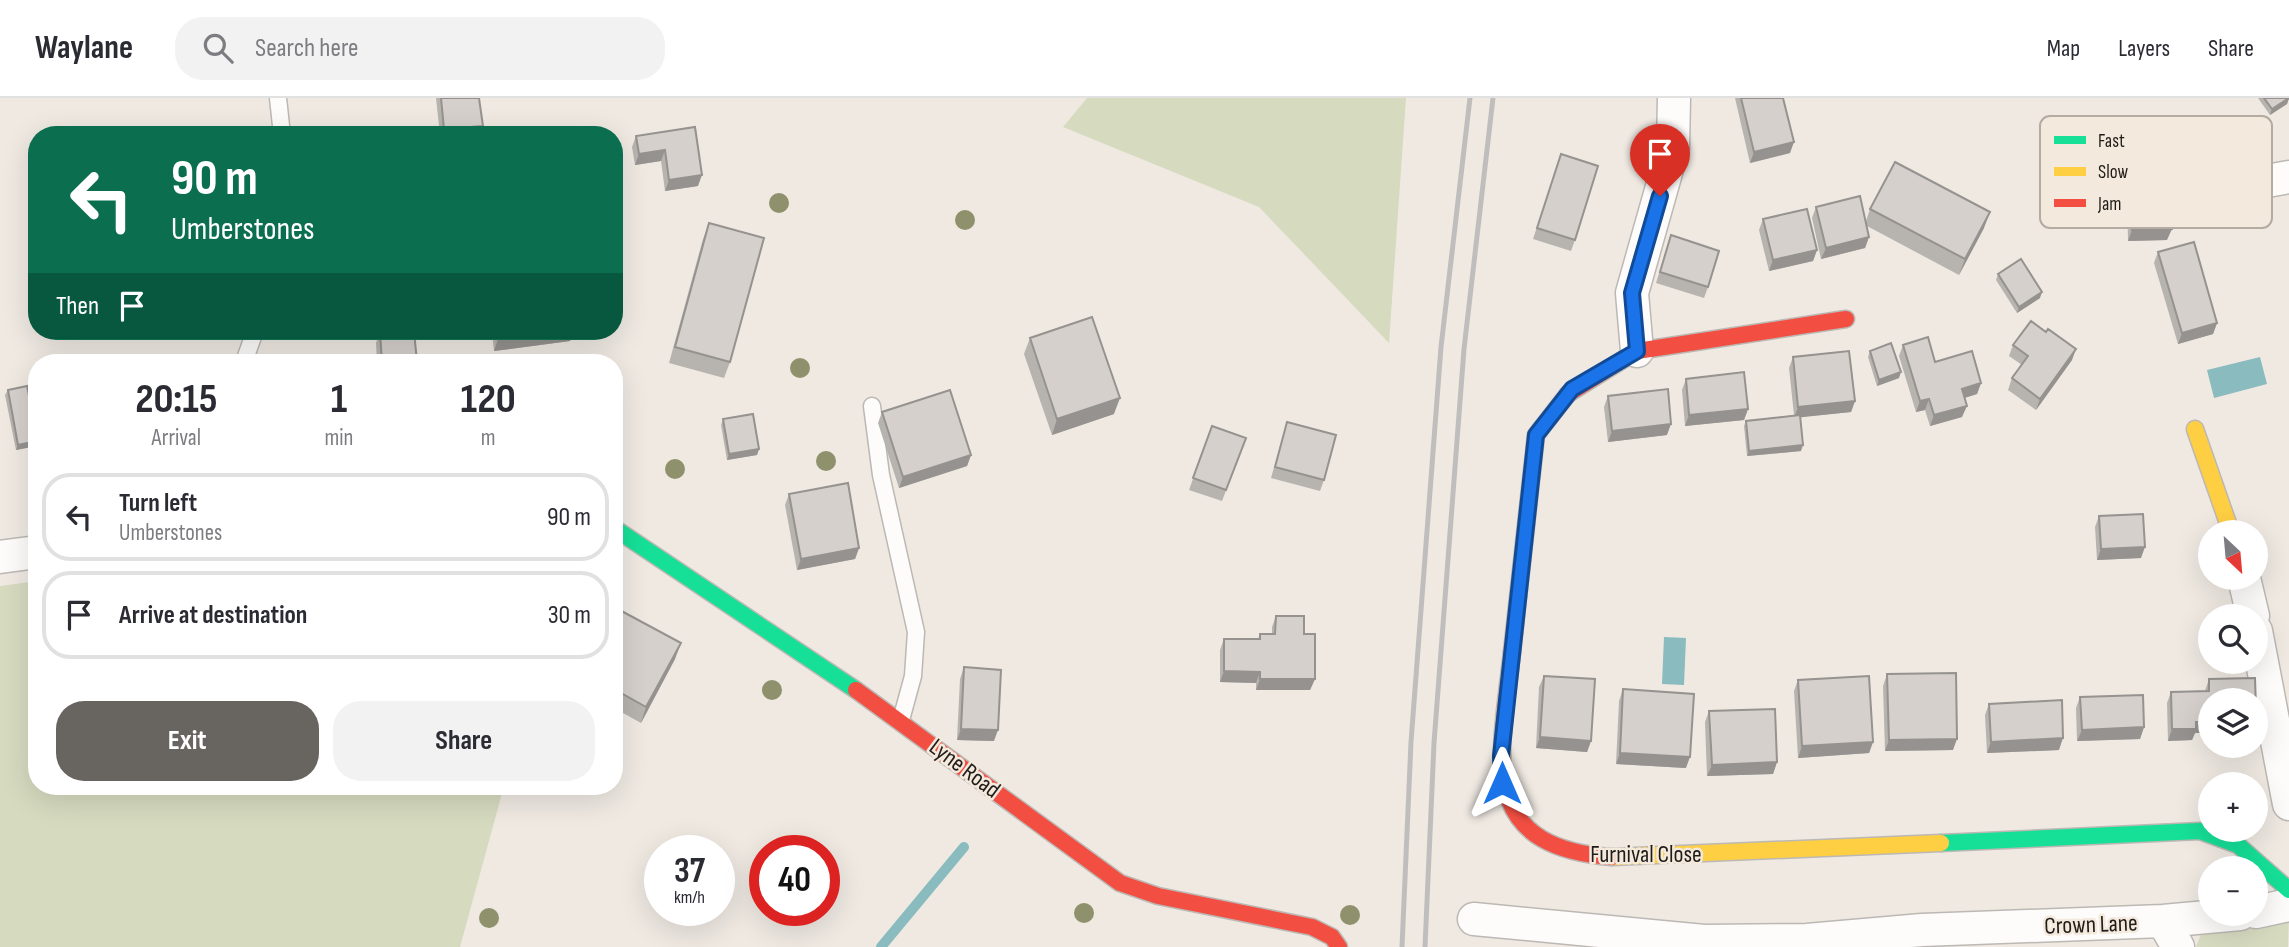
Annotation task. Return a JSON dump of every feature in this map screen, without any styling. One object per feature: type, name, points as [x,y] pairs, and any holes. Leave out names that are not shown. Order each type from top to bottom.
[{"type":"street","points":[[1637,351],[1632,293],[1673,148],[1674,98]]},
{"type":"street","name":"Furnival Close","points":[[1846,319],[1637,351],[1572,389],[1536,435],[1501,756],[1502,783],[1509,808],[1523,826],[1558,847],[1587,856],[1626,858],[2200,831],[2228,838],[2265,866],[2289,890]]},
{"type":"street","points":[[2195,429],[2227,520]]},
{"type":"street","name":"Lyne Road","points":[[623,534],[901,720],[1119,883],[1158,896],[1312,927],[1332,937],[1339,947]]},
{"type":"street","points":[[0,557],[28,553]]},
{"type":"street","points":[[2264,674],[2289,804]]},
{"type":"street","points":[[2268,909],[2289,905]]},
{"type":"street","name":"Crown Lane","points":[[1474,919],[1704,941],[1807,940],[1922,930],[2171,934],[2199,926]]},
{"type":"lane","points":[[278,98],[281,126]]},
{"type":"lane","points":[[872,406],[881,475],[916,632],[914,676],[901,720]]},
{"type":"green space","points":[[1087,98],[1406,98],[1389,343],[1259,207],[1063,127]]},
{"type":"green space","points":[[28,582],[28,795],[502,795],[460,947],[0,947],[0,586]]},
{"type":"green space","points":[[2289,914],[2288,947],[2196,947],[2202,931],[2228,926],[2268,926],[2268,918]]},
{"type":"water","points":[[2260,357],[2267,384],[2214,398],[2207,370]]},
{"type":"water","points":[[1664,637],[1686,638],[1684,685],[1662,684]]},
{"type":"building","points":[[441,98],[479,98],[483,126],[444,126]]},
{"type":"building","points":[[1741,98],[1783,98],[1794,142],[1754,152]]},
{"type":"building","points":[[2264,98],[2289,98],[2272,109]]},
{"type":"building","points":[[695,127],[702,175],[669,180],[665,150],[639,154],[636,136]]},
{"type":"building","points":[[1561,154],[1598,166],[1575,240],[1537,228]]},
{"type":"building","points":[[1895,162],[1990,212],[1965,259],[1870,209]]},
{"type":"building","points":[[1860,196],[1869,237],[1826,248],[1816,207]]},
{"type":"building","points":[[1807,209],[1817,250],[1773,260],[1763,219]]},
{"type":"building","points":[[709,223],[764,238],[730,362],[675,347]]},
{"type":"building","points":[[2132,228],[2172,228],[2172,229]]},
{"type":"building","points":[[1671,235],[1719,251],[1708,287],[1660,272]]},
{"type":"building","points":[[2194,242],[2217,323],[2182,333],[2158,252]]},
{"type":"building","points":[[2021,259],[2042,292],[2019,307],[1998,274]]},
{"type":"building","points":[[1092,317],[1120,398],[1057,419],[1030,338]]},
{"type":"building","points":[[2031,321],[2046,332],[2048,329],[2076,349],[2040,399],[2012,378],[2028,356],[2013,345]]},
{"type":"building","points":[[1928,337],[1935,362],[1972,351],[1981,383],[1962,389],[1967,406],[1934,415],[1929,399],[1920,401],[1903,345]]},
{"type":"building","points":[[381,340],[415,340],[416,354],[381,354]]},
{"type":"building","points":[[1891,343],[1901,372],[1879,380],[1870,351]]},
{"type":"building","points":[[1849,351],[1855,401],[1798,407],[1793,357]]},
{"type":"building","points":[[1744,372],[1748,409],[1689,415],[1686,379]]},
{"type":"building","points":[[27,386],[28,443],[18,445],[8,390]]},
{"type":"building","points":[[1668,389],[1671,424],[1612,431],[1608,396]]},
{"type":"building","points":[[950,390],[971,455],[903,477],[882,412]]},
{"type":"building","points":[[753,414],[759,449],[729,454],[723,419]]},
{"type":"building","points":[[1800,415],[1803,445],[1749,451],[1746,421]]},
{"type":"building","points":[[1287,422],[1336,435],[1324,480],[1275,467]]},
{"type":"building","points":[[1212,426],[1246,438],[1226,490],[1193,478]]},
{"type":"building","points":[[848,483],[859,548],[801,559],[789,494]]},
{"type":"building","points":[[2143,514],[2145,547],[2101,549],[2099,516]]},
{"type":"building","points":[[623,612],[681,643],[646,707],[623,694]]},
{"type":"building","points":[[1276,616],[1304,616],[1304,634],[1315,634],[1315,679],[1260,679],[1260,672],[1224,671],[1224,639],[1260,639],[1260,634],[1275,634]]},
{"type":"building","points":[[964,667],[1001,670],[998,730],[961,729]]},
{"type":"building","points":[[1956,673],[1957,739],[1889,740],[1887,674]]},
{"type":"building","points":[[1544,676],[1595,679],[1591,741],[1540,737]]},
{"type":"building","points":[[1869,676],[1873,742],[1802,746],[1798,680]]},
{"type":"building","points":[[2255,678],[2255,688],[2209,688],[2209,679]]},
{"type":"building","points":[[1623,689],[1694,694],[1690,757],[1620,753]]},
{"type":"building","points":[[2198,691],[2196,729],[2172,729],[2171,692]]},
{"type":"building","points":[[2143,695],[2144,727],[2082,730],[2080,697]]},
{"type":"building","points":[[2062,700],[2063,738],[1991,742],[1989,704]]},
{"type":"building","points":[[1775,709],[1777,762],[1712,765],[1709,711]]},
{"type":"waterway","points":[[881,947],[964,847]]},
{"type":"railway","points":[[1402,947],[1411,742],[1441,347],[1470,98]]},
{"type":"railway","points":[[1425,947],[1434,743],[1464,349],[1493,98]]},
{"type":"traffic: fast","points":[[623,534],[856,690]]},
{"type":"traffic: fast","points":[[1941,843],[2200,831],[2238,845],[2289,890]]},
{"type":"traffic: slow","points":[[1512,652],[1536,435],[1568,394]]},
{"type":"traffic: slow","points":[[2195,429],[2227,520]]},
{"type":"traffic: slow","points":[[1612,857],[1941,843]]},
{"type":"traffic: jam","points":[[1568,394],[1637,351],[1846,319]]},
{"type":"traffic: jam","points":[[1512,652],[1502,759],[1506,789],[1516,815],[1536,835],[1567,850],[1612,857]]},
{"type":"traffic: jam","points":[[856,690],[1120,883],[1158,896],[1312,927],[1332,937],[1339,947]]},
{"type":"route","points":[[1502,783],[1501,756],[1536,435],[1572,389],[1637,351],[1632,293],[1660,196]]}]
